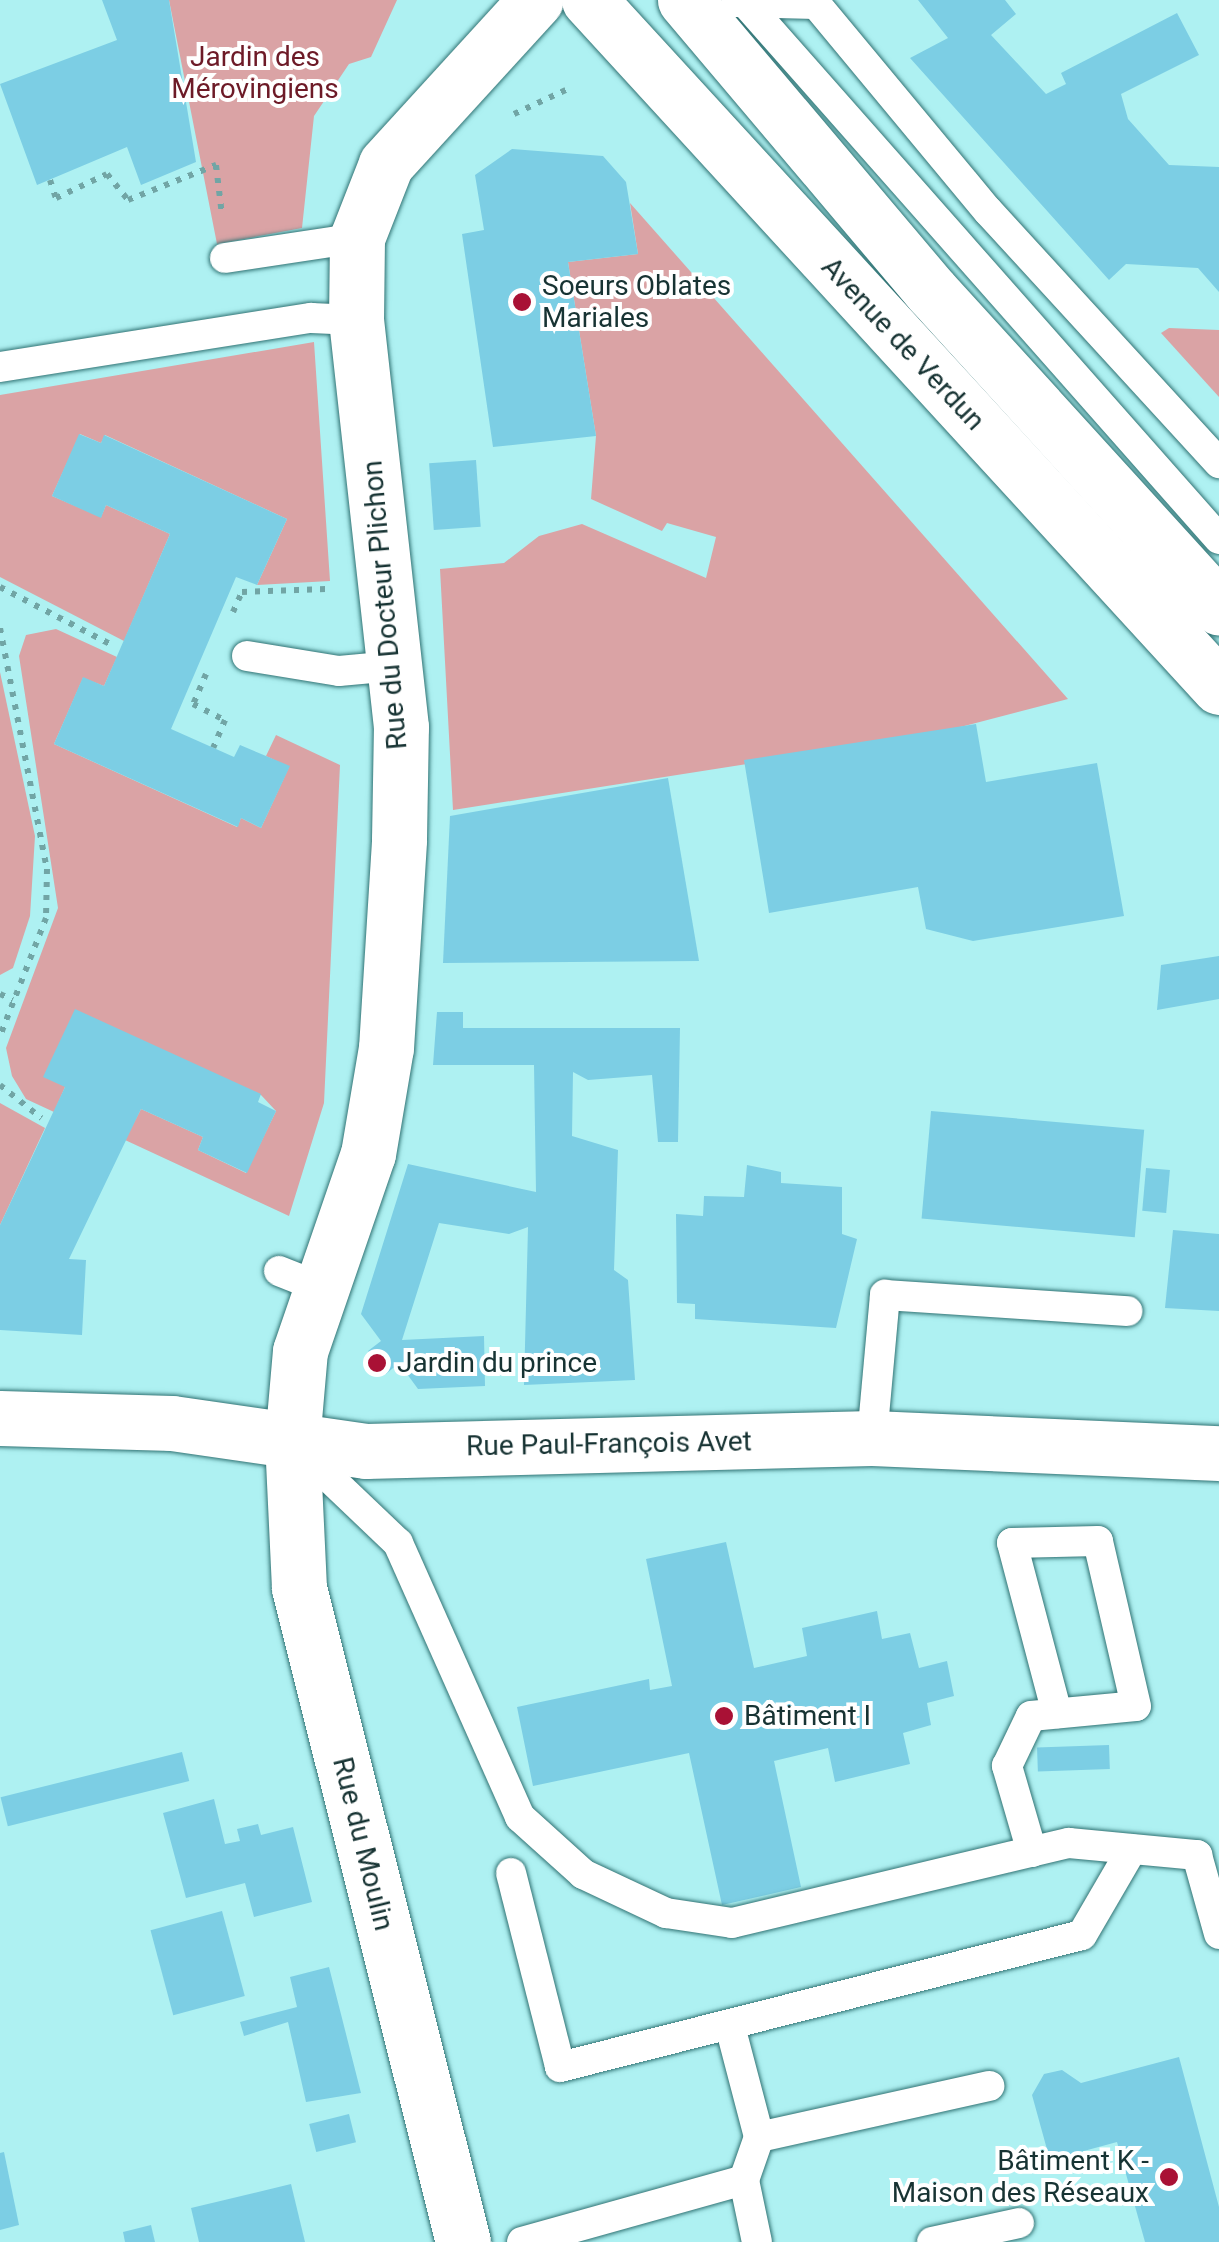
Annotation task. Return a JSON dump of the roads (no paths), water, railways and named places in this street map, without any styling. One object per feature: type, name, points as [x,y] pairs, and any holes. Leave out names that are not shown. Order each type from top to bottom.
[{"type":"street","name":"Rue du Docteur Plichon","points":[[292,1442],[300,1351],[300,1280],[368,1154],[386,1048],[399,839],[394,666],[356,320],[356,238],[386,164],[536,0]]},
{"type":"street","name":"Avenue de Verdun","points":[[589,0],[1219,687]]},
{"type":"street","name":"Avenue de Verdun","points":[[685,0],[931,291],[1219,608]]},
{"type":"street","name":"Rue Paul-François Avet","points":[[0,1418],[172,1423],[366,1451],[872,1438],[1219,1453]]},
{"type":"street","name":"Rue du Moulin","points":[[292,1442],[299,1588],[464,2242]]},
{"type":"lane","points":[[740,2],[816,4],[988,211],[1219,463]]},
{"type":"lane","points":[[740,2],[1219,539]]},
{"type":"lane","points":[[225,248],[356,238]]},
{"type":"lane","points":[[0,367],[311,318],[356,320]]},
{"type":"lane","points":[[247,656],[340,671],[394,666]]},
{"type":"lane","points":[[872,1438],[885,1295],[1127,1311]]},
{"type":"lane","points":[[292,1442],[398,1543],[520,1817],[583,1874],[666,1914],[732,1922],[1069,1843],[1197,1855],[1219,1934]]},
{"type":"lane","points":[[1032,1852],[1007,1766],[1030,1716],[1136,1706],[1098,1541],[1012,1543],[1057,1713]]},
{"type":"lane","points":[[512,1873],[560,2068],[731,2030],[1082,1935],[1132,1849]]},
{"type":"lane","points":[[731,2030],[759,2137],[744,2180],[757,2242]]},
{"type":"lane","points":[[759,2137],[989,2086]]},
{"type":"lane","points":[[522,2242],[744,2180]]},
{"type":"lane","points":[[932,2242],[1019,2223]]},
{"type":"place","name":"Soeurs Oblates Mariales","points":[[522,302]]},
{"type":"place","name":"Jardin du prince","points":[[377,1363]]},
{"type":"place","name":"Bâtiment I","points":[[724,1716]]},
{"type":"place","name":"Bâtiment K - Maison des Réseaux","points":[[1169,2177]]},
{"type":"park label","name":"Jardin des Mérovingiens","points":[[255,73]]}]
